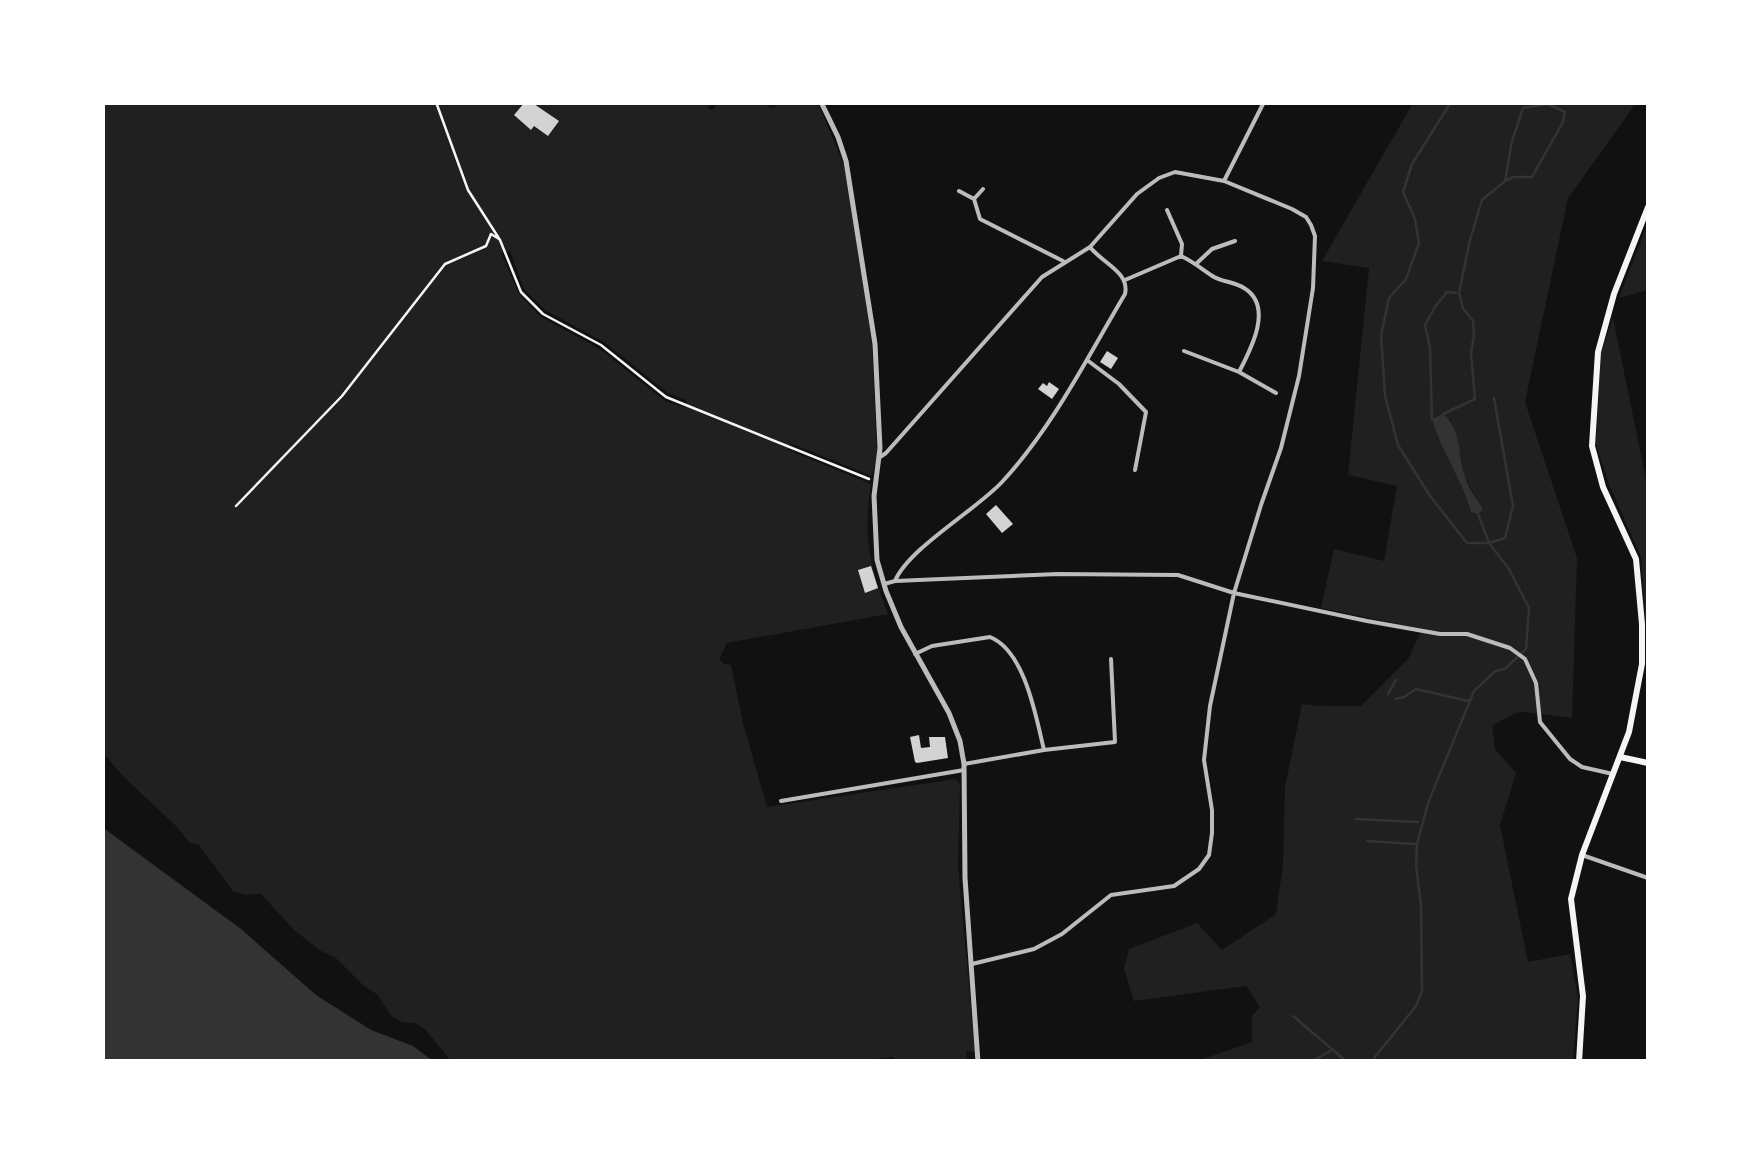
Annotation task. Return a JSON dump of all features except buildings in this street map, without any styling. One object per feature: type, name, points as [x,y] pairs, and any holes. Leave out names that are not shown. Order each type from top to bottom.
[{"type":"main road","points":[[1579,1062],[1583,996],[1570,899],[1620,757],[1642,664],[1636,558],[1603,487],[1592,446],[1598,352],[1614,294],[1648,207]]},
{"type":"main road","points":[[1620,757],[1648,763]]},
{"type":"street","points":[[821,102],[846,162],[875,349],[880,457],[874,530],[877,560],[915,654],[935,684],[960,741],[978,1062]]},
{"type":"street","points":[[1224,181],[1264,102]]},
{"type":"street","points":[[880,457],[1042,278],[1090,247],[1137,194],[1159,178],[1174,172],[1224,181],[1306,217],[1315,236],[1313,288],[1299,376],[1281,448],[1234,593],[1210,706],[1204,760],[1212,810],[1209,855],[1199,869],[1174,886],[1110,894],[1062,934],[1034,949],[972,964]]},
{"type":"street","points":[[974,199],[982,189]]},
{"type":"street","points":[[958,191],[974,199],[980,219],[1064,262]]},
{"type":"street","points":[[1167,210],[1182,244],[1181,256]]},
{"type":"street","points":[[1197,263],[1212,249],[1234,241]]},
{"type":"street","points":[[895,581],[903,568],[1001,484],[1032,446],[1087,360],[1127,288],[1125,280],[1090,247]]},
{"type":"street","points":[[1125,280],[1181,256],[1215,278],[1242,286],[1254,296],[1259,310],[1252,348],[1239,372]]},
{"type":"street","points":[[1184,351],[1239,372],[1276,393]]},
{"type":"street","points":[[1087,360],[1119,384],[1146,412],[1135,470]]},
{"type":"street","points":[[884,584],[1058,574],[1178,575],[1234,593],[1440,634],[1467,634],[1513,650],[1525,659],[1536,683],[1540,722],[1582,767],[1613,774]]},
{"type":"street","points":[[915,654],[932,646],[990,637],[998,640],[1030,695],[1044,750]]},
{"type":"street","points":[[781,801],[1044,750],[1115,742],[1111,659]]},
{"type":"street","points":[[1582,856],[1648,878]]},
{"type":"path","points":[[436,102],[468,190],[500,240],[521,292],[543,314],[602,345],[666,397],[876,481]]},
{"type":"path","points":[[236,506],[342,396],[445,264],[486,246],[491,234],[500,240]]},
{"type":"shaded area","points":[[102,103],[712,103],[709,110],[718,103],[767,103],[774,108],[777,103],[818,103],[843,163],[853,208],[872,347],[877,457],[872,476],[790,443],[788,450],[871,484],[869,550],[888,614],[727,643],[719,659],[731,665],[767,807],[956,779],[960,785],[958,867],[975,1052],[966,1051],[967,1061],[895,1061],[894,1057],[841,1062],[451,1061],[425,1029],[391,1016],[378,995],[336,958],[294,930],[261,894],[233,891],[199,845],[190,843],[102,752]],"holes":[[[510,251],[524,289],[545,310],[604,342],[668,393],[686,400],[686,408],[665,401],[600,349],[541,317],[519,294],[501,253]]]},
{"type":"shaded area","points":[[1413,103],[1636,103],[1568,198],[1525,402],[1577,558],[1572,718],[1515,713],[1492,726],[1495,749],[1516,773],[1500,825],[1528,962],[1570,954],[1578,998],[1573,1061],[1197,1061],[1252,1042],[1252,1016],[1260,1007],[1246,986],[1134,1001],[1124,969],[1129,949],[1197,923],[1222,950],[1276,914],[1283,865],[1285,787],[1302,704],[1361,706],[1408,659],[1422,629],[1321,608],[1334,549],[1384,561],[1397,486],[1348,475],[1369,268],[1322,261]],"holes":[[[1432,419],[1451,420],[1464,476],[1482,509],[1471,512]]]},
{"type":"shaded area","points":[[1648,222],[1648,290],[1619,298],[1645,230]]},
{"type":"shaded area","points":[[1613,318],[1648,489],[1646,665],[1641,557],[1596,444],[1601,354]]},
{"type":"shaded area","points":[[1443,414],[1456,433],[1467,483],[1483,509],[1478,514],[1471,512],[1436,431],[1432,419]]},
{"type":"shaded area","points":[[102,827],[241,929],[316,995],[371,1030],[413,1046],[433,1061],[103,1061]]},
{"type":"waterway","points":[[1451,102],[1412,164],[1403,192],[1415,219],[1419,243],[1406,279],[1389,298],[1381,335],[1385,396],[1398,445],[1430,496],[1467,543],[1505,538],[1513,506],[1494,398]]},
{"type":"waterway","points":[[1443,414],[1475,399],[1473,321],[1463,308],[1459,293],[1482,200],[1505,181],[1523,108],[1548,104],[1565,112],[1532,177],[1505,181]]},
{"type":"waterway","points":[[1432,419],[1430,348],[1425,325],[1447,292],[1456,293]]},
{"type":"waterway","points":[[1371,1062],[1416,1006],[1422,991],[1421,905],[1416,866],[1417,844],[1428,803],[1474,691],[1526,649],[1529,608],[1509,569],[1489,543],[1478,514]]},
{"type":"waterway","points":[[1388,694],[1396,680]]},
{"type":"waterway","points":[[1395,699],[1416,689],[1468,701]]},
{"type":"waterway","points":[[1355,819],[1418,822]]},
{"type":"waterway","points":[[1367,841],[1415,844]]},
{"type":"waterway","points":[[1293,1016],[1347,1062]]},
{"type":"waterway","points":[[1311,1062],[1332,1050]]}]
